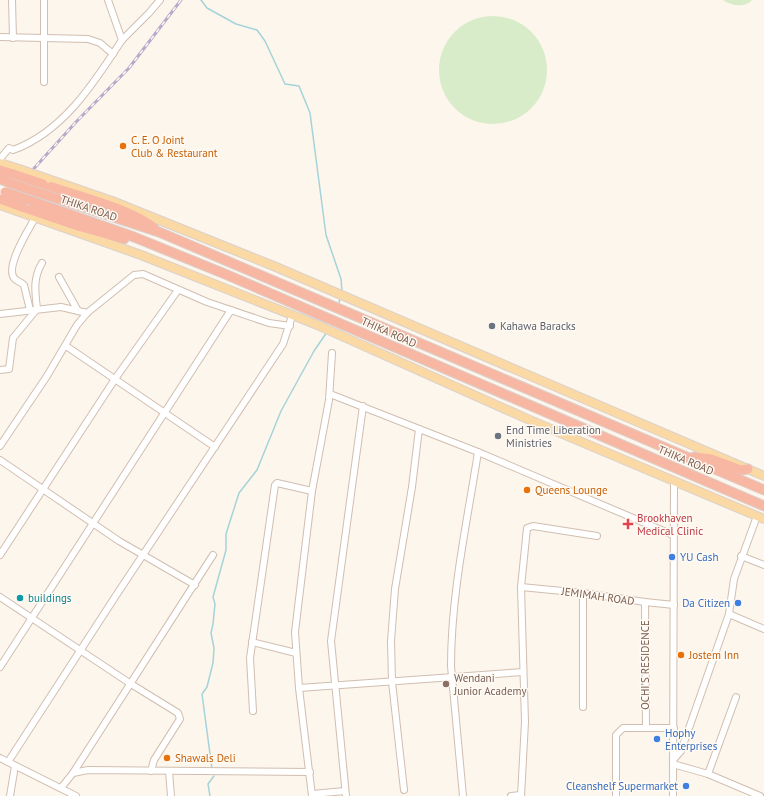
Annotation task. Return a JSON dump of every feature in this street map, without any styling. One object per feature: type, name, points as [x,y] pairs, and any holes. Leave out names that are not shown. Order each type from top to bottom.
[{"type":"highway","points":[[0,170],[14,175],[46,181],[148,222],[159,232]]},
{"type":"highway","name":"THIKA ROAD","points":[[0,180],[14,175],[37,192],[159,232],[764,490]]},
{"type":"highway","points":[[2,194],[20,209],[120,238],[143,241]]},
{"type":"highway","name":"THIKA ROAD","points":[[2,194],[32,201],[143,241],[337,322],[764,506]]},
{"type":"highway","points":[[683,456],[711,459],[741,470],[748,469]]},
{"type":"main road","name":"THIKA ROAD","points":[[0,163],[14,175]]},
{"type":"main road","name":"THIKA ROAD","points":[[46,181],[112,201],[344,295],[764,476]]},
{"type":"main road","points":[[0,205],[20,209],[35,218],[141,255],[315,324],[332,333],[760,518]]},
{"type":"street","points":[[12,0],[12,38]]},
{"type":"street","points":[[44,0],[44,82]]},
{"type":"street","points":[[108,0],[122,40]]},
{"type":"street","points":[[0,159],[9,148],[13,150],[24,146],[49,131],[64,117],[86,90],[122,40],[160,0]]},
{"type":"street","points":[[0,37],[94,40],[113,54]]},
{"type":"street","points":[[30,310],[24,285],[15,280],[12,274],[14,259],[20,244],[35,218]]},
{"type":"street","points":[[0,370],[9,369],[13,338],[37,309],[34,290],[35,278],[42,263]]},
{"type":"street","points":[[0,446],[66,346],[77,325],[87,313],[129,279],[138,274],[143,274],[178,290],[269,323],[290,326]]},
{"type":"street","points":[[59,277],[78,311]]},
{"type":"street","points":[[0,555],[44,490],[115,379],[178,290]]},
{"type":"street","points":[[0,314],[61,307],[87,313]]},
{"type":"street","points":[[0,667],[231,310]]},
{"type":"street","points":[[8,762],[283,344],[292,316]]},
{"type":"street","points":[[66,346],[166,412],[215,447]]},
{"type":"street","points":[[332,353],[330,394],[312,491],[295,632],[299,688],[312,795],[346,794],[335,685],[332,632],[363,406]]},
{"type":"street","points":[[330,394],[478,452],[673,536]]},
{"type":"street","points":[[404,790],[392,682],[391,641],[395,589],[411,495],[419,429]]},
{"type":"street","points":[[463,796],[452,677],[451,649],[453,613],[478,452]]},
{"type":"street","points":[[0,460],[93,524],[195,585]]},
{"type":"street","points":[[673,796],[674,481]]},
{"type":"street","points":[[253,711],[250,680],[252,642],[275,485],[277,483],[312,491]]},
{"type":"street","points":[[673,762],[681,751],[729,614],[734,579],[741,556],[760,518]]},
{"type":"street","points":[[511,796],[521,795],[525,722],[521,587],[527,528],[529,526],[597,536]]},
{"type":"street","points":[[61,788],[73,773],[213,555]]},
{"type":"street","points":[[741,556],[764,565]]},
{"type":"street","name":"JEMIMAH ROAD","points":[[521,587],[583,593],[645,602],[674,604]]},
{"type":"street","points":[[583,593],[583,707]]},
{"type":"street","points":[[0,597],[181,716],[154,760],[151,771]]},
{"type":"street","name":"OCHI'S RESIDENCE","points":[[645,602],[646,728]]},
{"type":"street","points":[[729,614],[764,629]]},
{"type":"street","points":[[252,642],[296,652]]},
{"type":"street","points":[[299,688],[523,672]]},
{"type":"street","points":[[708,774],[736,697]]},
{"type":"street","points":[[616,796],[616,735],[623,728],[674,728]]},
{"type":"street","points":[[0,758],[76,796]]},
{"type":"street","points":[[673,762],[708,774],[760,796]]},
{"type":"street","points":[[10,796],[14,766]]},
{"type":"street","points":[[73,773],[88,770],[310,772]]},
{"type":"street","points":[[170,771],[171,796]]},
{"type":"green space","points":[[723,0],[752,0],[749,3],[738,5],[730,4]]},
{"type":"green space","points":[[493,16],[514,20],[531,32],[543,49],[547,70],[543,91],[531,108],[514,120],[493,124],[472,120],[455,108],[443,91],[439,70],[443,49],[455,32],[472,20]]},
{"type":"waterway","points":[[201,0],[207,8],[236,24],[257,30],[265,41],[285,84],[299,86],[310,113],[326,235],[341,279],[342,292]]},
{"type":"waterway","points":[[339,303],[340,298]]},
{"type":"waterway","points":[[212,769],[202,694],[207,687],[213,663],[214,648],[211,633],[215,604],[213,597],[226,550],[226,534],[239,493],[257,470],[281,411],[314,351],[327,332]]},
{"type":"waterway","points":[[210,796],[208,784],[214,776]]},
{"type":"railway","points":[[0,206],[76,122],[129,68],[181,0]]},
{"type":"place","name":"C. E. O Joint Club & Restaurant","points":[[123,146]]},
{"type":"place","name":"Kahawa Baracks","points":[[492,326]]},
{"type":"place","name":"End Time Liberation Ministries","points":[[498,436]]},
{"type":"place","name":"Queens Lounge","points":[[527,490]]},
{"type":"place","name":"Brookhaven Medical Clinic","points":[[628,524]]},
{"type":"place","name":"YU Cash","points":[[672,557]]},
{"type":"place","name":"buildings","points":[[20,598]]},
{"type":"place","name":"Da Citizen","points":[[738,603]]},
{"type":"place","name":"Jostem Inn","points":[[681,655]]},
{"type":"place","name":"Wendani Junior Academy","points":[[446,684]]},
{"type":"place","name":"Hophy Enterprises","points":[[657,739]]},
{"type":"place","name":"Shawals Deli","points":[[167,758]]},
{"type":"place","name":"Cleanshelf Supermarket","points":[[686,786]]}]
